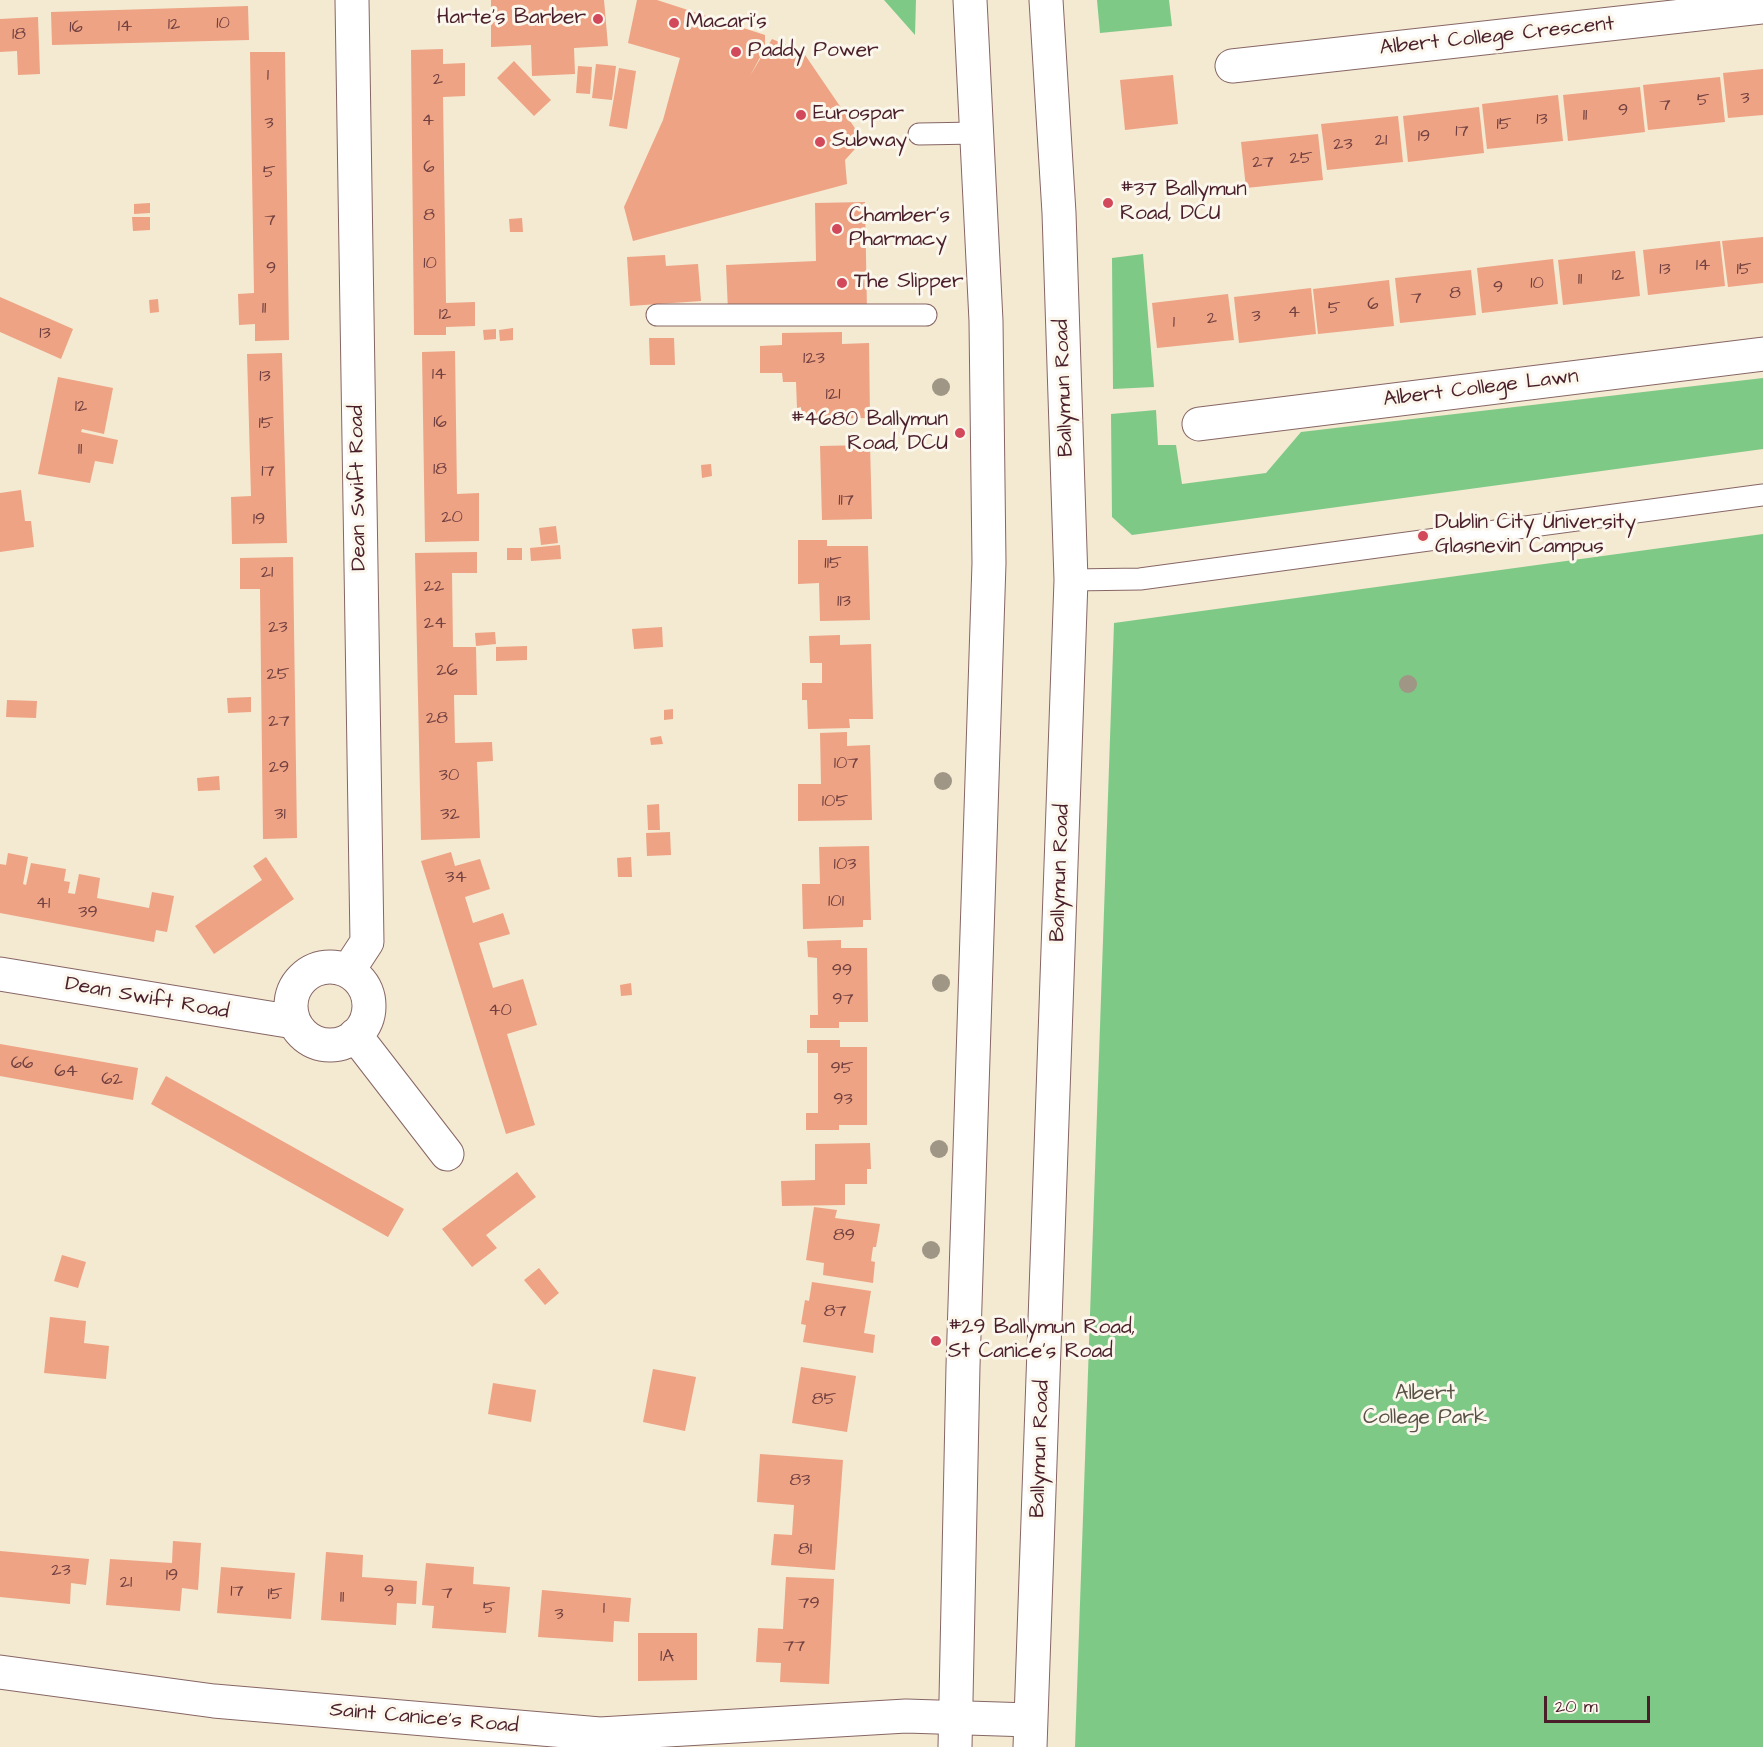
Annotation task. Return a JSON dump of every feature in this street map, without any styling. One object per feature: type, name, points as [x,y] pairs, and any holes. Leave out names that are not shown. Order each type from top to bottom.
[{"type":"street","name":"Dean Swift Road","points":[[348,971],[367,942],[352,0]]},
{"type":"street","points":[[955,1732],[989,574],[986,321],[970,0]]},
{"type":"street","name":"Ballymun Road","points":[[1030,1734],[1071,579],[1058,202],[1046,0]]},
{"type":"street","name":"Albert College Crescent","points":[[1232,66],[1763,7]]},
{"type":"street","name":"Albert College Lawn","points":[[1199,424],[1763,354]]},
{"type":"street","points":[[326,966],[341,967],[355,975],[366,988],[370,1002],[369,1017],[361,1031],[347,1042],[334,1045],[318,1044],[305,1037],[294,1022],[290,1010],[291,995],[299,981],[310,971],[326,966]]},
{"type":"street","name":"Dean Swift Road","points":[[0,974],[294,1022]]},
{"type":"street","points":[[355,1035],[447,1154]]},
{"type":"street","name":"Saint Canice's Road","points":[[0,1672],[214,1701],[600,1734],[895,1717],[955,1732],[1030,1734]]},
{"type":"lane","points":[[919,134],[976,133]]},
{"type":"lane","points":[[657,315],[926,315]]},
{"type":"lane","points":[[1071,579],[1140,579],[1763,495]]},
{"type":"green space","points":[[884,0],[916,0],[915,35]]},
{"type":"green space","points":[[1097,0],[1169,0],[1172,26],[1100,33]]},
{"type":"green space","points":[[1143,254],[1154,387],[1113,389],[1112,258]]},
{"type":"green space","points":[[1763,378],[1763,449],[1132,535],[1112,517],[1111,414],[1156,410],[1158,445],[1176,445],[1182,484],[1266,473],[1301,432]]},
{"type":"green space","name":"Albert College Park","points":[[1763,534],[1763,1747],[1075,1747],[1114,623]]},
{"type":"building","points":[[491,0],[604,0],[608,46],[574,48],[575,74],[532,76],[531,45],[491,47]]},
{"type":"building","points":[[637,0],[657,0],[765,35],[765,48],[750,76],[772,39],[803,52],[863,140],[845,160],[847,184],[633,241],[624,207],[663,120],[680,58],[628,43]]},
{"type":"building","points":[[248,6],[249,40],[52,45],[51,12]]},
{"type":"building","points":[[38,17],[40,74],[18,75],[17,51],[0,52],[0,19]]},
{"type":"building","points":[[443,49],[443,64],[465,63],[465,96],[443,97],[446,303],[475,302],[475,326],[446,327],[446,335],[414,335],[411,50]]},
{"type":"building","points":[[250,52],[285,52],[289,340],[255,341],[255,324],[239,325],[238,294],[254,293]]},
{"type":"building","points":[[514,61],[551,100],[534,116],[497,78]]},
{"type":"building","points":[[596,64],[616,66],[612,100],[592,98]]},
{"type":"building","points":[[578,66],[592,67],[590,94],[576,93]]},
{"type":"building","points":[[619,68],[636,71],[627,129],[609,126]]},
{"type":"building","points":[[1763,69],[1763,115],[1728,118],[1723,73]]},
{"type":"building","points":[[1173,75],[1178,124],[1125,130],[1120,80]]},
{"type":"building","points":[[1720,77],[1725,122],[1648,130],[1643,85]]},
{"type":"building","points":[[1640,87],[1645,132],[1568,141],[1563,95]]},
{"type":"building","points":[[1558,95],[1563,141],[1487,149],[1482,104]]},
{"type":"building","points":[[1479,107],[1484,153],[1408,162],[1403,116]]},
{"type":"building","points":[[1398,116],[1403,162],[1327,170],[1321,124]]},
{"type":"building","points":[[1318,134],[1323,180],[1246,188],[1241,142]]},
{"type":"building","points":[[865,202],[867,311],[728,311],[726,265],[816,261],[815,203]]},
{"type":"building","points":[[150,203],[150,213],[134,214],[134,204]]},
{"type":"building","points":[[132,217],[150,217],[150,230],[133,231]]},
{"type":"building","points":[[522,218],[523,232],[510,232],[509,219]]},
{"type":"building","points":[[1763,237],[1763,283],[1728,287],[1722,241]]},
{"type":"building","points":[[1720,241],[1725,286],[1648,295],[1643,250]]},
{"type":"building","points":[[1635,251],[1640,296],[1563,305],[1558,260]]},
{"type":"building","points":[[665,255],[666,266],[698,264],[701,301],[630,306],[627,257]]},
{"type":"building","points":[[1553,259],[1558,304],[1482,313],[1477,268]]},
{"type":"building","points":[[1471,270],[1476,315],[1400,323],[1395,278]]},
{"type":"building","points":[[1389,280],[1394,326],[1318,334],[1313,289]]},
{"type":"building","points":[[1311,288],[1316,334],[1239,343],[1234,297]]},
{"type":"building","points":[[1228,294],[1234,340],[1157,348],[1152,303]]},
{"type":"building","points":[[0,297],[73,329],[61,359],[0,332]]},
{"type":"building","points":[[158,299],[159,312],[150,313],[149,300]]},
{"type":"building","points":[[513,328],[513,340],[500,341],[499,330]]},
{"type":"building","points":[[496,329],[496,339],[484,340],[483,330]]},
{"type":"building","points":[[842,332],[842,344],[869,343],[870,418],[801,419],[801,407],[797,408],[796,382],[783,382],[782,373],[760,373],[760,346],[782,345],[782,333]]},
{"type":"building","points":[[649,338],[674,338],[675,365],[650,365]]},
{"type":"building","points":[[455,351],[457,494],[479,493],[479,541],[425,542],[422,352]]},
{"type":"building","points":[[282,353],[287,543],[232,544],[231,497],[251,496],[247,354]]},
{"type":"building","points":[[58,377],[113,388],[104,434],[82,429],[81,432],[118,440],[113,464],[95,461],[90,483],[38,474]]},
{"type":"building","points":[[870,445],[872,519],[822,520],[820,446]]},
{"type":"building","points":[[711,464],[712,476],[702,478],[701,465]]},
{"type":"building","points":[[21,490],[25,521],[31,521],[34,547],[0,552],[0,493]]},
{"type":"building","points":[[556,526],[558,543],[541,545],[539,528]]},
{"type":"building","points":[[798,540],[827,540],[827,546],[868,546],[870,620],[820,621],[819,583],[798,584]]},
{"type":"building","points":[[560,545],[561,559],[531,561],[530,548]]},
{"type":"building","points":[[507,548],[522,548],[522,560],[507,560]]},
{"type":"building","points":[[477,552],[477,573],[452,573],[453,647],[476,647],[477,695],[454,695],[455,743],[492,742],[493,761],[477,762],[480,838],[421,840],[415,553]]},
{"type":"building","points":[[293,557],[297,838],[263,839],[260,589],[240,589],[240,558]]},
{"type":"building","points":[[662,627],[663,647],[634,649],[632,629]]},
{"type":"building","points":[[495,632],[496,644],[476,646],[475,633]]},
{"type":"building","points":[[840,635],[840,645],[871,644],[873,719],[849,719],[850,728],[808,729],[807,700],[802,700],[802,683],[822,683],[822,663],[810,663],[809,636]]},
{"type":"building","points":[[527,646],[527,660],[496,661],[496,647]]},
{"type":"building","points":[[251,697],[251,712],[228,713],[227,698]]},
{"type":"building","points":[[7,700],[37,701],[36,718],[6,717]]},
{"type":"building","points":[[673,709],[673,719],[664,720],[664,710]]},
{"type":"building","points":[[847,732],[847,746],[870,745],[872,820],[798,821],[798,784],[821,784],[820,733]]},
{"type":"building","points":[[661,736],[663,744],[651,745],[650,738]]},
{"type":"building","points":[[219,776],[220,790],[198,791],[197,778]]},
{"type":"building","points":[[659,804],[660,830],[648,830],[647,805]]},
{"type":"building","points":[[670,832],[671,855],[647,856],[646,833]]},
{"type":"building","points":[[869,846],[871,920],[863,920],[863,927],[803,929],[802,884],[820,884],[819,847]]},
{"type":"building","points":[[451,852],[455,866],[480,859],[490,889],[465,897],[473,923],[503,913],[510,934],[479,943],[493,988],[523,979],[537,1025],[507,1034],[535,1125],[506,1134],[421,861]]},
{"type":"building","points":[[8,853],[28,857],[23,884],[26,885],[31,863],[66,869],[64,881],[70,882],[68,893],[75,894],[79,874],[100,878],[97,898],[149,908],[152,892],[174,896],[167,932],[156,930],[154,942],[0,913],[0,864],[6,865]]},
{"type":"building","points":[[266,857],[294,899],[214,954],[195,926],[262,880],[253,866]]},
{"type":"building","points":[[631,857],[632,877],[618,877],[617,858]]},
{"type":"building","points":[[841,940],[841,948],[867,948],[868,1022],[839,1022],[839,1028],[810,1028],[810,1015],[818,1015],[817,958],[808,957],[807,941]]},
{"type":"building","points":[[631,983],[632,995],[621,996],[620,985]]},
{"type":"building","points":[[807,1040],[840,1040],[840,1047],[867,1047],[867,1125],[839,1125],[839,1130],[806,1130],[806,1113],[818,1113],[818,1053],[807,1053]]},
{"type":"building","points":[[0,1044],[138,1068],[133,1100],[0,1076]]},
{"type":"building","points":[[166,1076],[404,1209],[388,1237],[151,1104]]},
{"type":"building","points":[[870,1143],[871,1169],[867,1169],[867,1184],[845,1184],[845,1205],[782,1206],[781,1181],[815,1180],[815,1144]]},
{"type":"building","points":[[517,1172],[536,1197],[486,1235],[497,1248],[472,1267],[442,1229]]},
{"type":"building","points":[[814,1207],[837,1210],[835,1218],[880,1224],[871,1261],[875,1262],[873,1283],[823,1275],[824,1263],[806,1260]]},
{"type":"building","points":[[62,1255],[86,1262],[78,1288],[54,1281]]},
{"type":"building","points":[[539,1268],[559,1293],[545,1305],[524,1280]]},
{"type":"building","points":[[812,1282],[871,1291],[864,1333],[875,1335],[873,1353],[803,1342],[806,1325],[801,1324],[805,1300],[809,1301]]},
{"type":"building","points":[[50,1317],[86,1321],[84,1343],[109,1346],[106,1379],[44,1373]]},
{"type":"building","points":[[801,1367],[856,1376],[847,1432],[792,1423]]},
{"type":"building","points":[[653,1369],[696,1377],[685,1431],[643,1422]]},
{"type":"building","points":[[493,1383],[536,1390],[531,1422],[488,1414]]},
{"type":"building","points":[[760,1454],[843,1460],[835,1570],[771,1565],[774,1534],[792,1535],[794,1505],[757,1502]]},
{"type":"building","points":[[173,1541],[201,1543],[198,1590],[182,1588],[180,1611],[106,1605],[110,1559],[172,1563]]},
{"type":"building","points":[[0,1551],[89,1559],[86,1585],[71,1583],[70,1604],[0,1597]]},
{"type":"building","points":[[326,1552],[363,1555],[362,1577],[417,1581],[416,1604],[397,1603],[396,1625],[321,1620]]},
{"type":"building","points":[[426,1563],[474,1567],[473,1584],[510,1587],[506,1633],[432,1628],[434,1606],[422,1605]]},
{"type":"building","points":[[221,1567],[295,1573],[291,1619],[217,1613]]},
{"type":"building","points":[[786,1577],[834,1579],[829,1684],[780,1682],[781,1663],[756,1662],[758,1628],[783,1629]]},
{"type":"building","points":[[542,1590],[631,1598],[629,1622],[614,1621],[613,1642],[538,1637]]},
{"type":"building","points":[[638,1633],[697,1633],[697,1680],[638,1681]]},
{"type":"place","name":"Harte's Barber","points":[[598,19]]},
{"type":"place","name":"Macari's","points":[[674,23]]},
{"type":"place","name":"Paddy Power","points":[[736,52]]},
{"type":"place","name":"Eurospar","points":[[801,115]]},
{"type":"place","name":"Subway","points":[[820,142]]},
{"type":"place","name":"#37 Ballymun Road, DCU","points":[[1108,203]]},
{"type":"place","name":"Chamber's Pharmacy","points":[[837,229]]},
{"type":"place","name":"The Slipper","points":[[842,283]]},
{"type":"place","name":"#4680 Ballymun Road, DCU","points":[[960,433]]},
{"type":"place","name":"Dublin City University Glasnevin Campus","points":[[1423,536]]},
{"type":"place","name":"#29 Ballymun Road, St Canice's Road","points":[[936,1341]]}]
